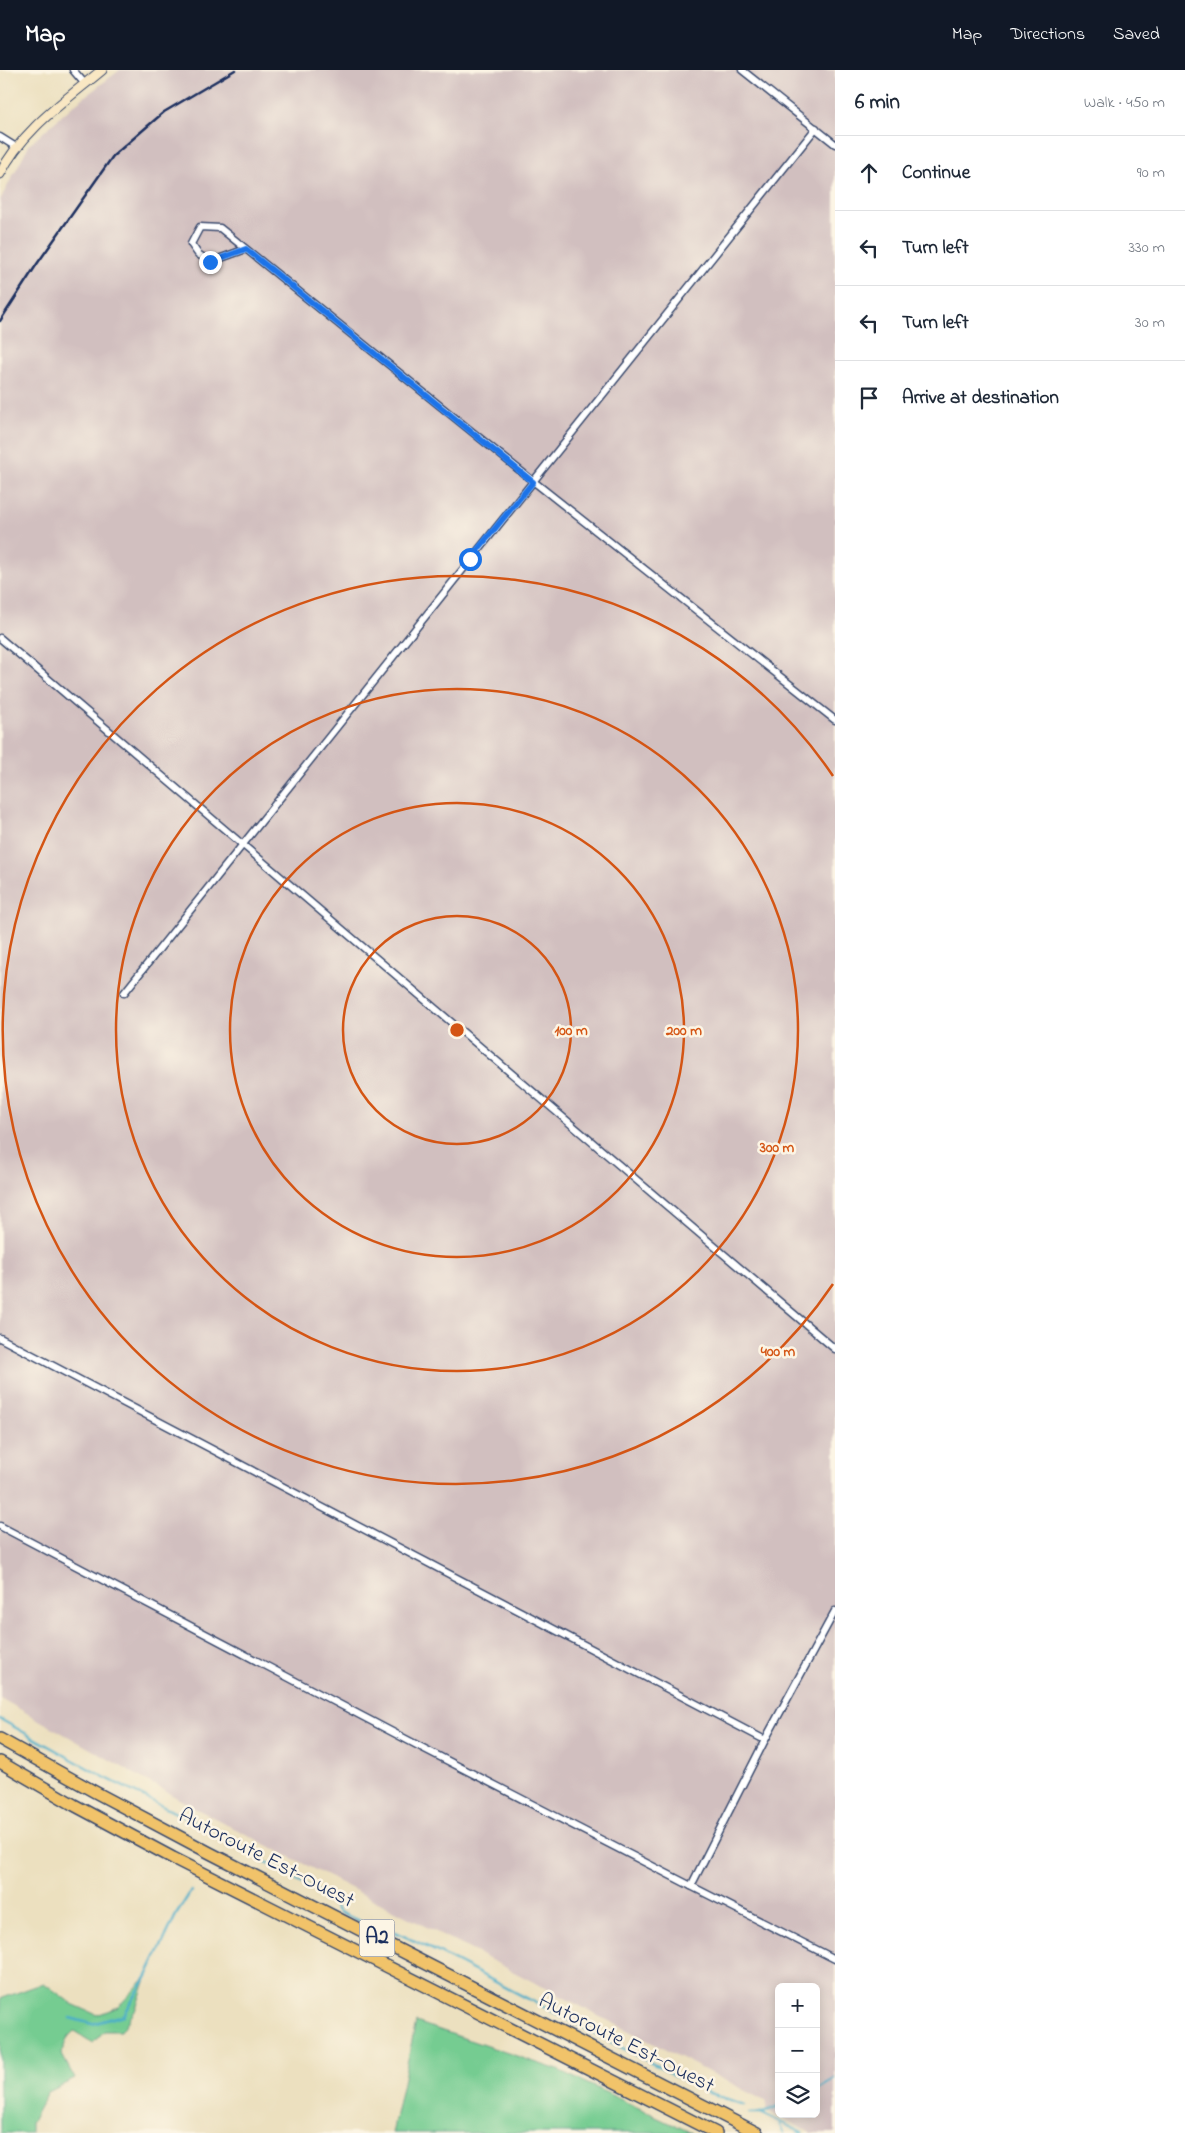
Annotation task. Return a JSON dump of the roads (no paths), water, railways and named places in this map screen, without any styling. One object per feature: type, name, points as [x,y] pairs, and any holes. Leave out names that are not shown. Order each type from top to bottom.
[{"type":"highway","name":"Autoroute Est-Ouest","points":[[0,1739],[95,1792],[202,1848],[757,2133]]},
{"type":"highway","name":"Autoroute Est-Ouest","points":[[0,1762],[74,1805],[173,1858],[716,2133]]},
{"type":"street","points":[[73,70],[85,84]]},
{"type":"street","points":[[0,174],[16,147],[48,114],[102,70]]},
{"type":"street","points":[[742,70],[835,144]]},
{"type":"street","points":[[124,993],[245,845],[816,128]]},
{"type":"street","points":[[0,137],[16,147]]},
{"type":"street","points":[[246,249],[210,262],[198,254],[191,244],[200,227],[220,228],[246,249],[533,482],[835,720]]},
{"type":"street","points":[[0,638],[835,1349]]},
{"type":"street","points":[[0,1338],[765,1740]]},
{"type":"street","points":[[0,1526],[417,1745],[835,1959]]},
{"type":"street","points":[[691,1886],[765,1740],[835,1612]]},
{"type":"waterway","points":[[0,1719],[102,1776],[208,1829]]},
{"type":"waterway","points":[[227,1840],[338,1903]]},
{"type":"waterway","points":[[70,2018],[92,2024],[124,2015],[147,1976],[176,1915],[191,1891]]},
{"type":"waterway","points":[[330,1900],[339,1912],[372,1927]]},
{"type":"waterway","points":[[372,1921],[436,1951],[707,2092],[744,2105]]},
{"type":"waterway","points":[[820,2088],[835,2079]]},
{"type":"waterway","points":[[749,2113],[761,2113],[775,2108]]},
{"type":"waterway","points":[[761,2113],[803,2133]]},
{"type":"waterway","points":[[779,2121],[784,2133]]},
{"type":"railway","points":[[0,321],[37,264],[113,156],[164,112],[235,70]]}]
